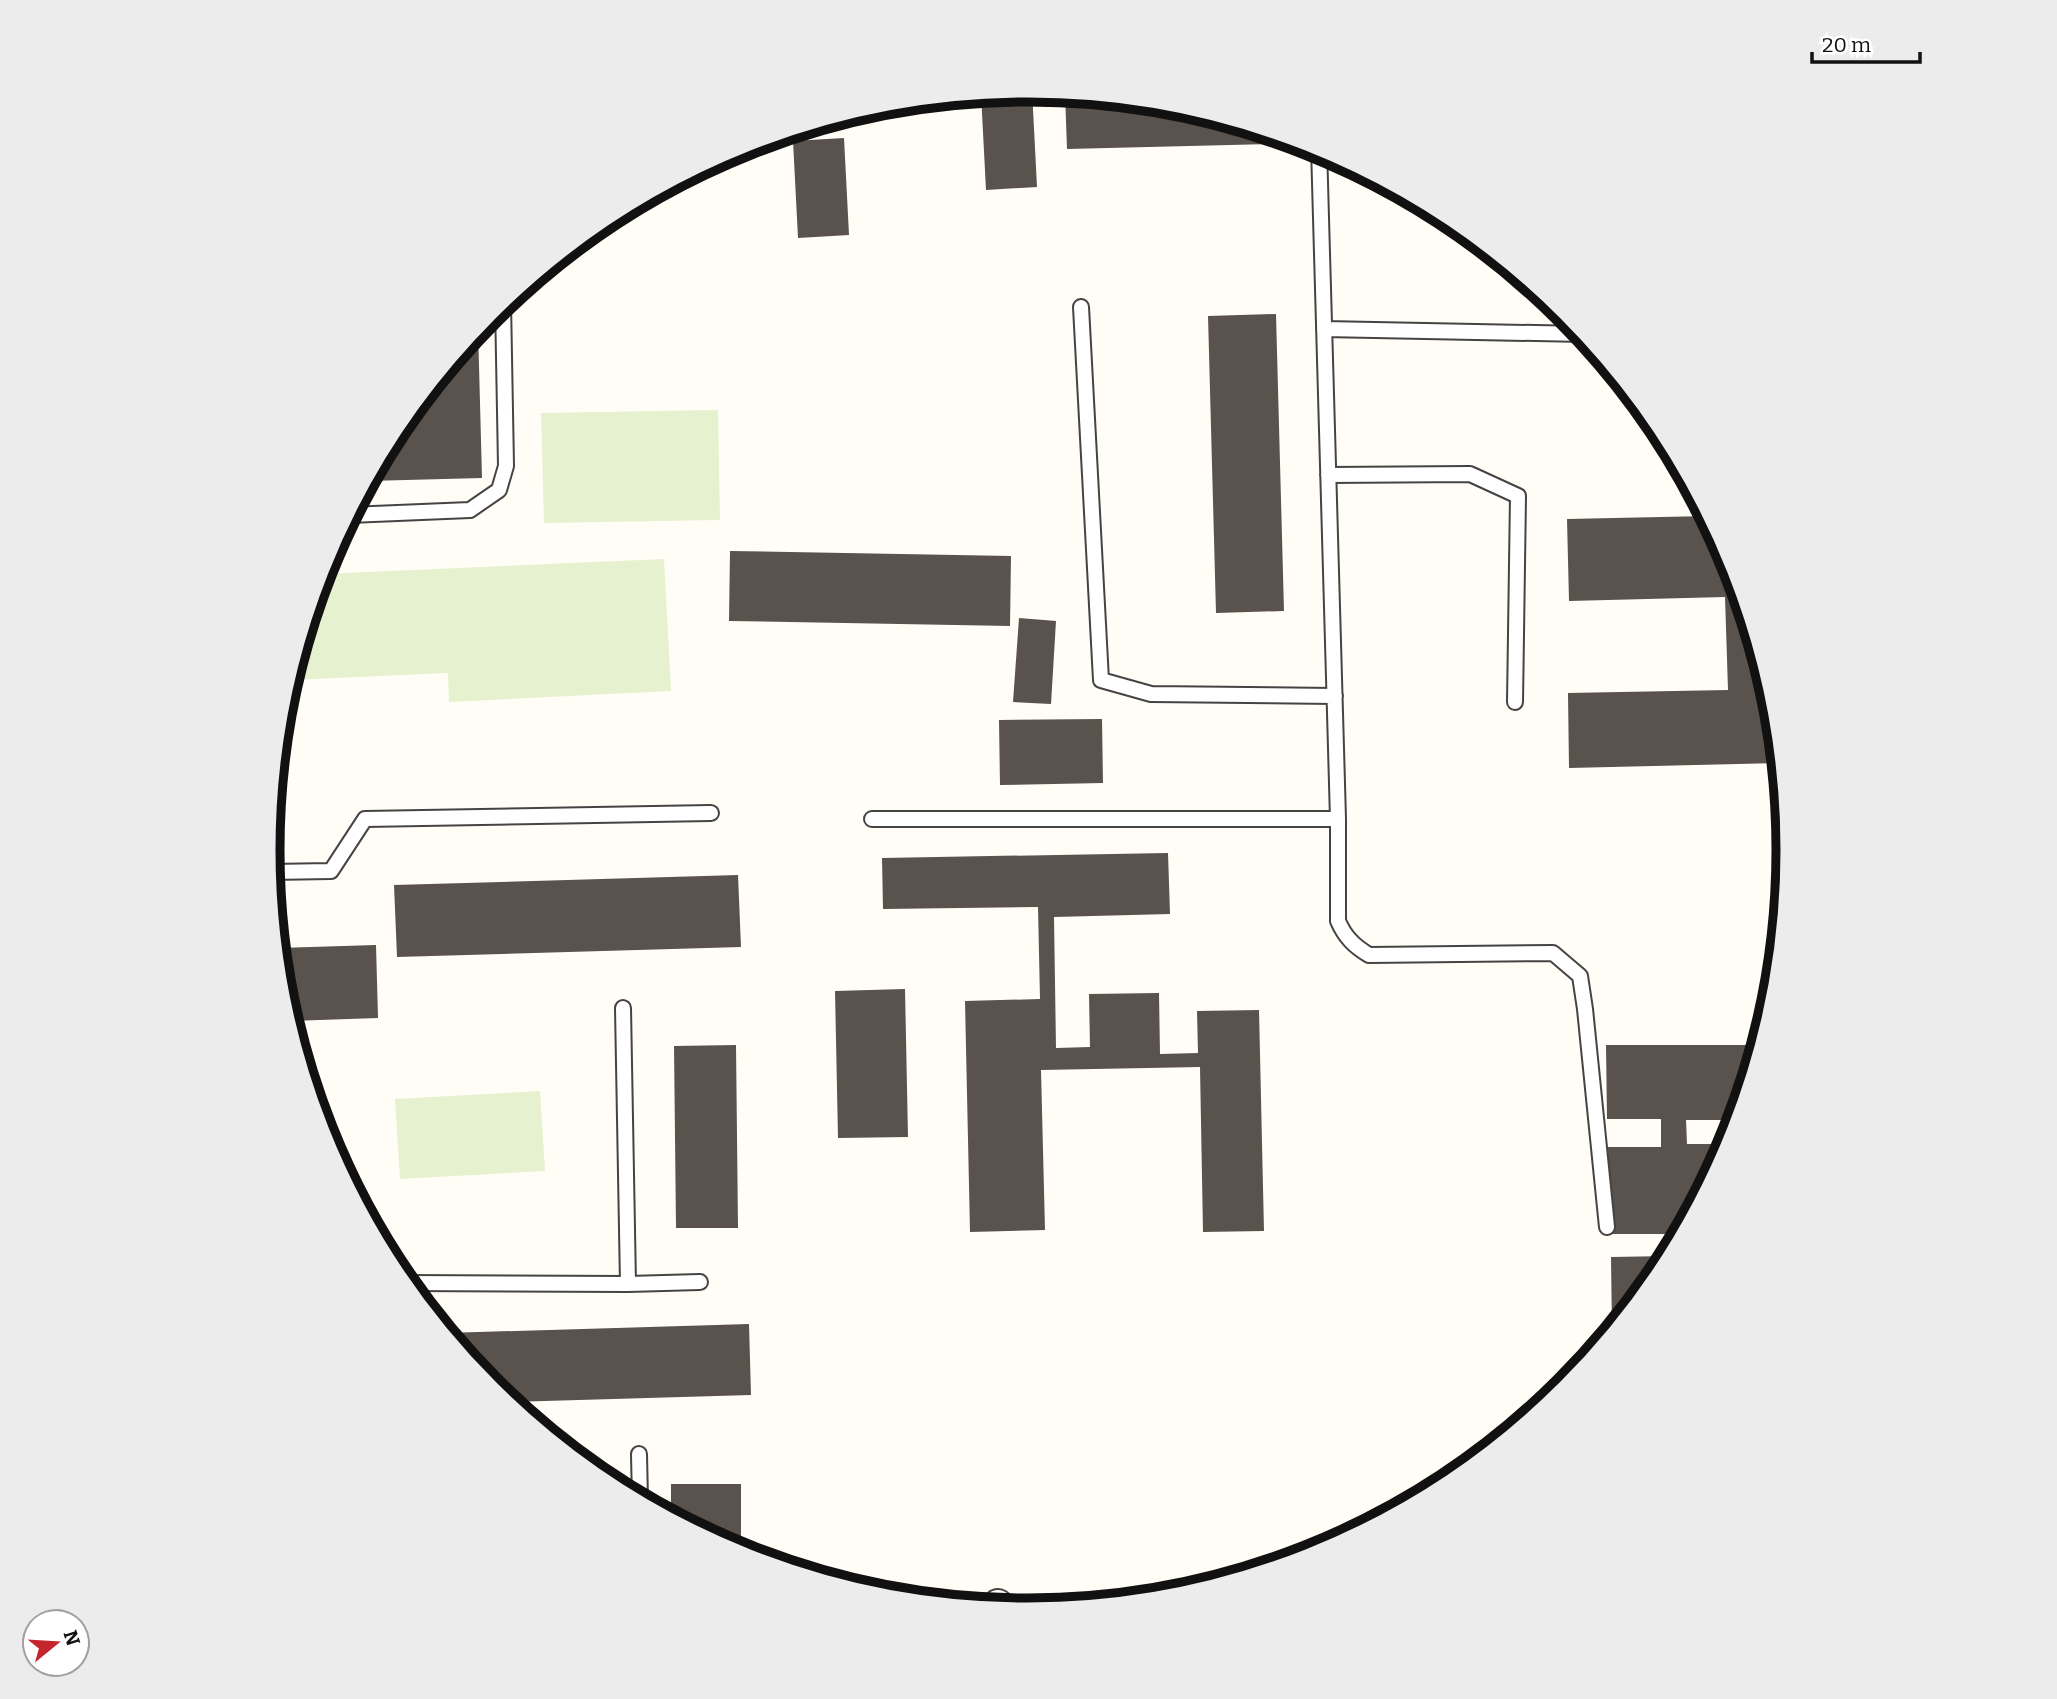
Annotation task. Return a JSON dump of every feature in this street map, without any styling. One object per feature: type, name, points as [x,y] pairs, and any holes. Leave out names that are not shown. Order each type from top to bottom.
[{"type":"lane","points":[[1319,160],[1335,695],[1338,921],[1343,932],[1359,949],[1369,955],[1553,953],[1580,976],[1607,1227]]},
{"type":"lane","points":[[1081,307],[1101,680],[1151,694],[1335,695]]},
{"type":"lane","points":[[360,515],[470,510],[499,490],[506,466],[503,318]]},
{"type":"lane","points":[[1324,329],[1569,334]]},
{"type":"lane","points":[[1328,475],[1470,474],[1518,496],[1515,702]]},
{"type":"lane","points":[[281,872],[331,871],[365,819],[711,813]]},
{"type":"lane","points":[[872,819],[1338,820]]},
{"type":"lane","points":[[623,1008],[628,1284]]},
{"type":"lane","points":[[420,1283],[700,1282]]},
{"type":"lane","points":[[639,1454],[640,1488]]},
{"type":"green space","points":[[718,410],[720,520],[544,523],[541,413]]},
{"type":"green space","points":[[664,559],[671,691],[449,702],[448,673],[301,679],[320,609],[333,573]]},
{"type":"green space","points":[[540,1091],[545,1171],[400,1179],[395,1099]]},
{"type":"building","points":[[1033,102],[1037,187],[986,190],[981,103]]},
{"type":"building","points":[[1065,103],[1126,108],[1174,116],[1271,142],[1271,144],[1067,149]]},
{"type":"building","points":[[844,138],[849,235],[798,238],[793,141]]},
{"type":"building","points":[[1276,314],[1284,611],[1216,613],[1208,316]]},
{"type":"building","points":[[478,343],[482,478],[378,481],[435,394]]},
{"type":"building","points":[[1698,516],[1720,563],[1737,609],[1762,704],[1771,763],[1569,768],[1568,693],[1728,690],[1725,597],[1569,601],[1567,519]]},
{"type":"building","points":[[730,551],[1011,556],[1010,626],[729,621]]},
{"type":"building","points":[[1019,618],[1056,621],[1051,704],[1013,702]]},
{"type":"building","points":[[1102,719],[1103,783],[1000,785],[999,720]]},
{"type":"building","points":[[1168,853],[1170,914],[1054,917],[1056,1048],[1090,1047],[1089,994],[1159,993],[1160,1054],[1198,1053],[1197,1011],[1259,1010],[1264,1231],[1203,1232],[1200,1067],[1041,1070],[1045,1230],[970,1232],[965,1001],[1040,999],[1038,907],[883,909],[882,858]]},
{"type":"building","points":[[738,875],[741,947],[397,957],[394,885]]},
{"type":"building","points":[[376,945],[378,1018],[301,1021],[287,948]]},
{"type":"building","points":[[905,989],[908,1137],[838,1138],[835,991]]},
{"type":"building","points":[[736,1045],[738,1228],[676,1228],[674,1046]]},
{"type":"building","points":[[1606,1045],[1750,1045],[1726,1120],[1686,1120],[1687,1144],[1716,1144],[1670,1234],[1609,1234],[1608,1147],[1661,1147],[1661,1119],[1607,1119]]},
{"type":"building","points":[[1656,1256],[1612,1317],[1611,1257]]},
{"type":"building","points":[[749,1324],[751,1395],[524,1402],[458,1333]]},
{"type":"building","points":[[671,1484],[741,1484],[741,1541],[698,1520],[671,1506]]}]
